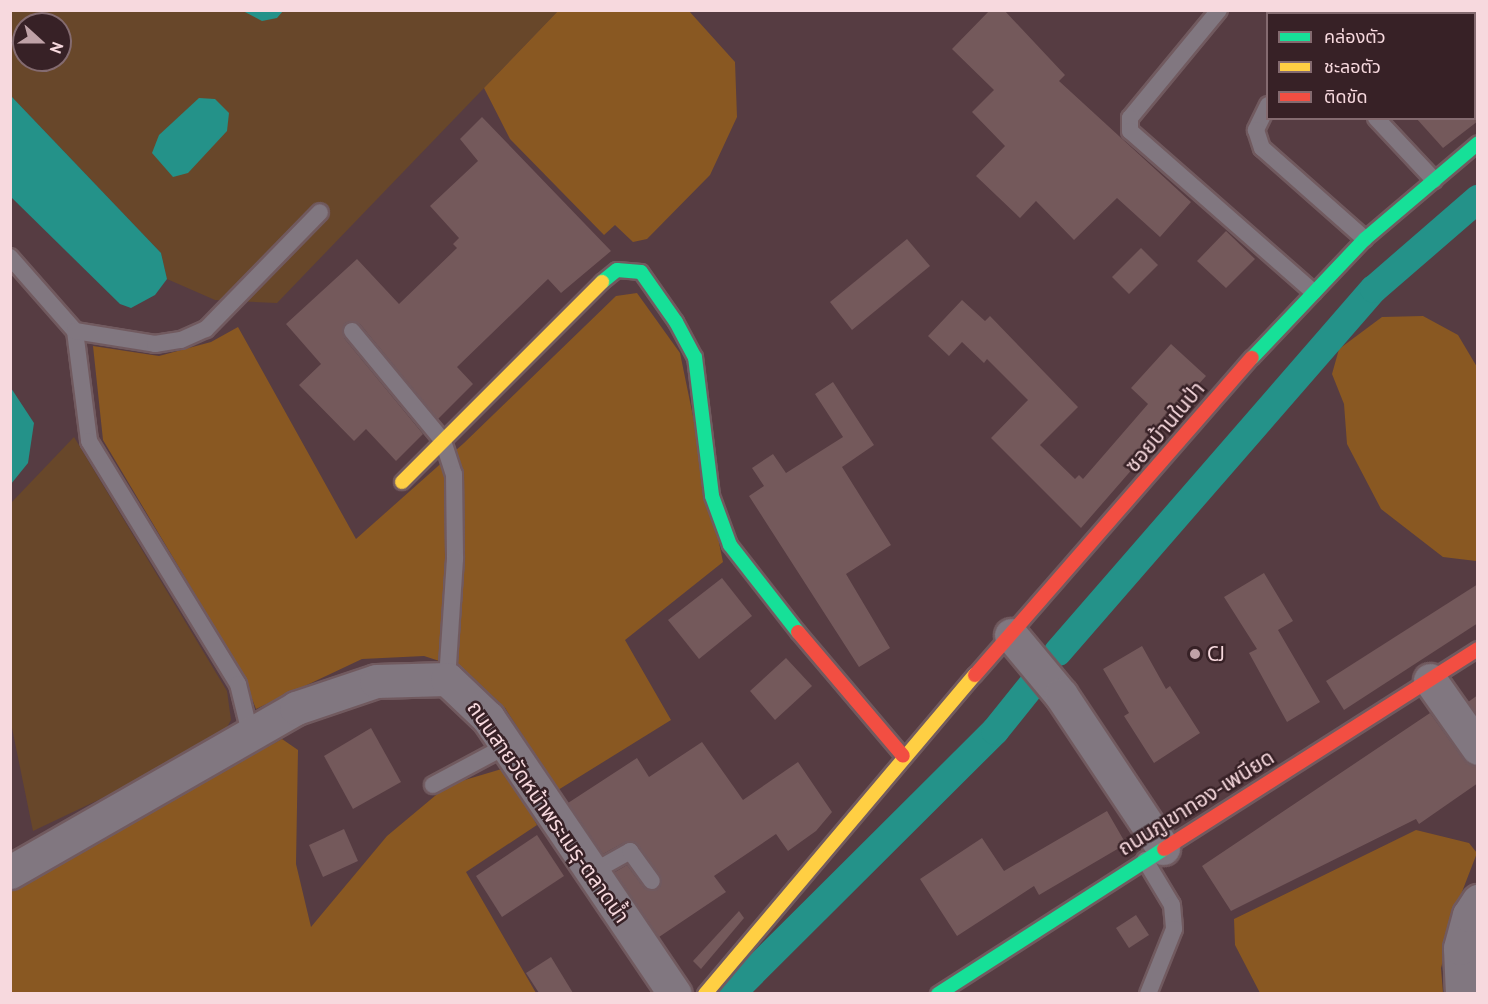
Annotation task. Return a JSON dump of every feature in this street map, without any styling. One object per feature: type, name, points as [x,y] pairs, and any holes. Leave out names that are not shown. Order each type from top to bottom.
[{"type":"street","name":"ซอยบ้านในป่า","points":[[705,993],[903,756],[1313,292],[1365,239],[1478,143]]},
{"type":"street","points":[[402,482],[581,300],[617,270],[629,268],[640,272],[676,322],[695,357],[706,423],[712,496],[730,545],[842,688],[903,756]]},
{"type":"street","points":[[1011,635],[1061,695],[1154,854]]},
{"type":"street","name":"ถนนภูเขาทอง-เพนียด","points":[[938,993],[1478,649]]},
{"type":"street","points":[[10,872],[296,708],[376,681],[447,679]]},
{"type":"street","name":"ถนนสายวัดหน้าพระเมรุ-ตลาดน้ำ","points":[[447,679],[488,718],[591,873],[675,993]]},
{"type":"street","points":[[1430,680],[1478,748]]},
{"type":"street","points":[[1462,993],[1460,948],[1469,915],[1478,901]]},
{"type":"lane","points":[[1219,10],[1130,118],[1130,130],[1313,292]]},
{"type":"lane","points":[[1266,109],[1256,130],[1262,148],[1365,239]]},
{"type":"lane","points":[[1378,120],[1434,180]]},
{"type":"lane","points":[[75,331],[155,344],[182,340],[206,329],[320,212]]},
{"type":"lane","points":[[10,257],[75,331],[90,441],[238,684],[250,733]]},
{"type":"lane","points":[[352,331],[442,441],[454,474],[455,558],[447,679]]},
{"type":"lane","points":[[433,785],[507,746]]},
{"type":"lane","points":[[591,873],[630,851],[652,881]]},
{"type":"lane","points":[[1148,993],[1174,929],[1172,906],[1154,854]]},
{"type":"shaded area","points":[[11,11],[558,11],[277,303],[215,300],[167,279],[161,253],[11,96]]},
{"type":"shaded area","points":[[558,11],[689,11],[735,62],[737,117],[710,175],[647,239],[633,242],[615,225],[604,235],[510,139],[484,88]]},
{"type":"shaded area","points":[[637,293],[680,353],[723,562],[625,640],[671,720],[558,790],[505,708],[464,669],[424,656],[362,659],[256,709],[242,673],[103,440],[93,346],[159,356],[211,342],[238,327],[356,539],[464,443],[616,296]]},
{"type":"shaded area","points":[[1423,316],[1458,335],[1477,367],[1476,561],[1443,557],[1381,509],[1347,444],[1344,404],[1332,374],[1339,349],[1382,317]]},
{"type":"shaded area","points":[[74,437],[227,691],[231,720],[218,743],[33,831],[11,723],[10,504]]},
{"type":"shaded area","points":[[282,739],[298,750],[296,864],[311,927],[387,836],[448,785],[505,768],[537,825],[466,872],[536,993],[11,993],[10,884]]},
{"type":"shaded area","points":[[1416,830],[1469,843],[1477,853],[1460,897],[1441,968],[1443,993],[1260,993],[1235,945],[1234,919]]},
{"type":"water","points":[[243,11],[283,11],[277,18],[262,21]]},
{"type":"water","points":[[11,96],[161,253],[167,279],[155,295],[131,308],[120,304],[11,197]]},
{"type":"water","points":[[199,98],[215,99],[229,113],[227,131],[188,173],[173,177],[152,153],[159,135]]},
{"type":"water","points":[[11,388],[34,423],[28,463],[11,484]]},
{"type":"building","points":[[990,10],[1004,10],[1065,75],[1059,81],[1191,202],[1160,237],[1117,198],[1074,240],[1036,201],[1020,218],[976,176],[1005,146],[972,112],[994,90],[952,49]]},
{"type":"building","points":[[482,117],[611,251],[561,293],[548,279],[457,367],[473,384],[438,419],[360,324],[351,321],[345,323],[344,338],[423,434],[396,461],[366,429],[354,441],[299,385],[321,364],[286,324],[357,259],[399,304],[457,248],[453,244],[459,238],[430,206],[478,161],[460,139]]},
{"type":"building","points":[[1478,118],[1478,121],[1443,148],[1418,120],[1476,120]]},
{"type":"building","points":[[1226,231],[1255,259],[1226,288],[1197,261]]},
{"type":"building","points":[[907,239],[930,266],[852,330],[830,302]]},
{"type":"building","points":[[1141,248],[1158,265],[1129,294],[1112,277]]},
{"type":"building","points":[[962,300],[985,321],[990,316],[1078,407],[1040,445],[1075,479],[1079,475],[1083,479],[1148,404],[1131,388],[1171,344],[1206,376],[1143,446],[1148,451],[1081,528],[991,438],[1028,400],[987,359],[984,363],[962,342],[949,356],[928,336]]},
{"type":"building","points":[[833,382],[874,445],[842,467],[891,545],[846,574],[890,648],[859,667],[749,496],[764,486],[752,468],[773,454],[786,473],[843,437],[815,394]]},
{"type":"building","points":[[1264,573],[1293,621],[1278,630],[1320,702],[1287,722],[1249,653],[1257,649],[1224,597]]},
{"type":"building","points":[[722,578],[752,616],[699,659],[668,620]]},
{"type":"building","points":[[1478,584],[1478,623],[1344,710],[1326,681]]},
{"type":"building","points":[[1142,646],[1166,689],[1170,686],[1200,733],[1154,763],[1124,716],[1129,713],[1103,669]]},
{"type":"building","points":[[786,658],[812,686],[775,720],[750,691]]},
{"type":"building","points":[[1478,695],[1478,715],[1468,702]]},
{"type":"building","points":[[1430,713],[1463,759],[1478,766],[1478,783],[1419,824],[1416,819],[1231,911],[1202,866]]},
{"type":"building","points":[[371,728],[401,782],[353,809],[324,756]]},
{"type":"building","points":[[702,742],[743,800],[798,762],[832,812],[816,831],[788,851],[776,834],[714,876],[726,892],[659,937],[615,872],[627,865],[644,888],[653,891],[661,886],[660,875],[634,841],[625,842],[603,854],[568,803],[637,758],[649,777]]},
{"type":"building","points":[[1107,811],[1126,844],[1039,895],[1034,886],[957,936],[920,879],[982,838],[1004,871]]},
{"type":"building","points":[[344,829],[358,861],[323,877],[309,845]]},
{"type":"building","points":[[537,835],[564,876],[502,917],[476,876]]},
{"type":"building","points":[[739,911],[744,918],[701,969],[693,961]]},
{"type":"building","points":[[1136,915],[1149,935],[1129,948],[1116,928]]},
{"type":"building","points":[[551,957],[573,993],[539,993],[526,973]]},
{"type":"waterway","points":[[1058,652],[1374,289],[1478,199]]},
{"type":"waterway","points":[[731,994],[995,731],[1032,685]]},
{"type":"traffic: fast","points":[[1252,358],[1365,239],[1478,143]]},
{"type":"traffic: fast","points":[[602,282],[617,270],[641,272],[676,322],[695,357],[712,496],[730,545],[798,632]]},
{"type":"traffic: fast","points":[[938,994],[1164,849]]},
{"type":"traffic: slow","points":[[402,482],[602,282]]},
{"type":"traffic: slow","points":[[705,994],[975,675]]},
{"type":"traffic: jam","points":[[975,675],[1252,358]]},
{"type":"traffic: jam","points":[[798,632],[903,756]]},
{"type":"traffic: jam","points":[[1164,849],[1478,649]]},
{"type":"place","name":"CJ","points":[[1195,654]]}]
